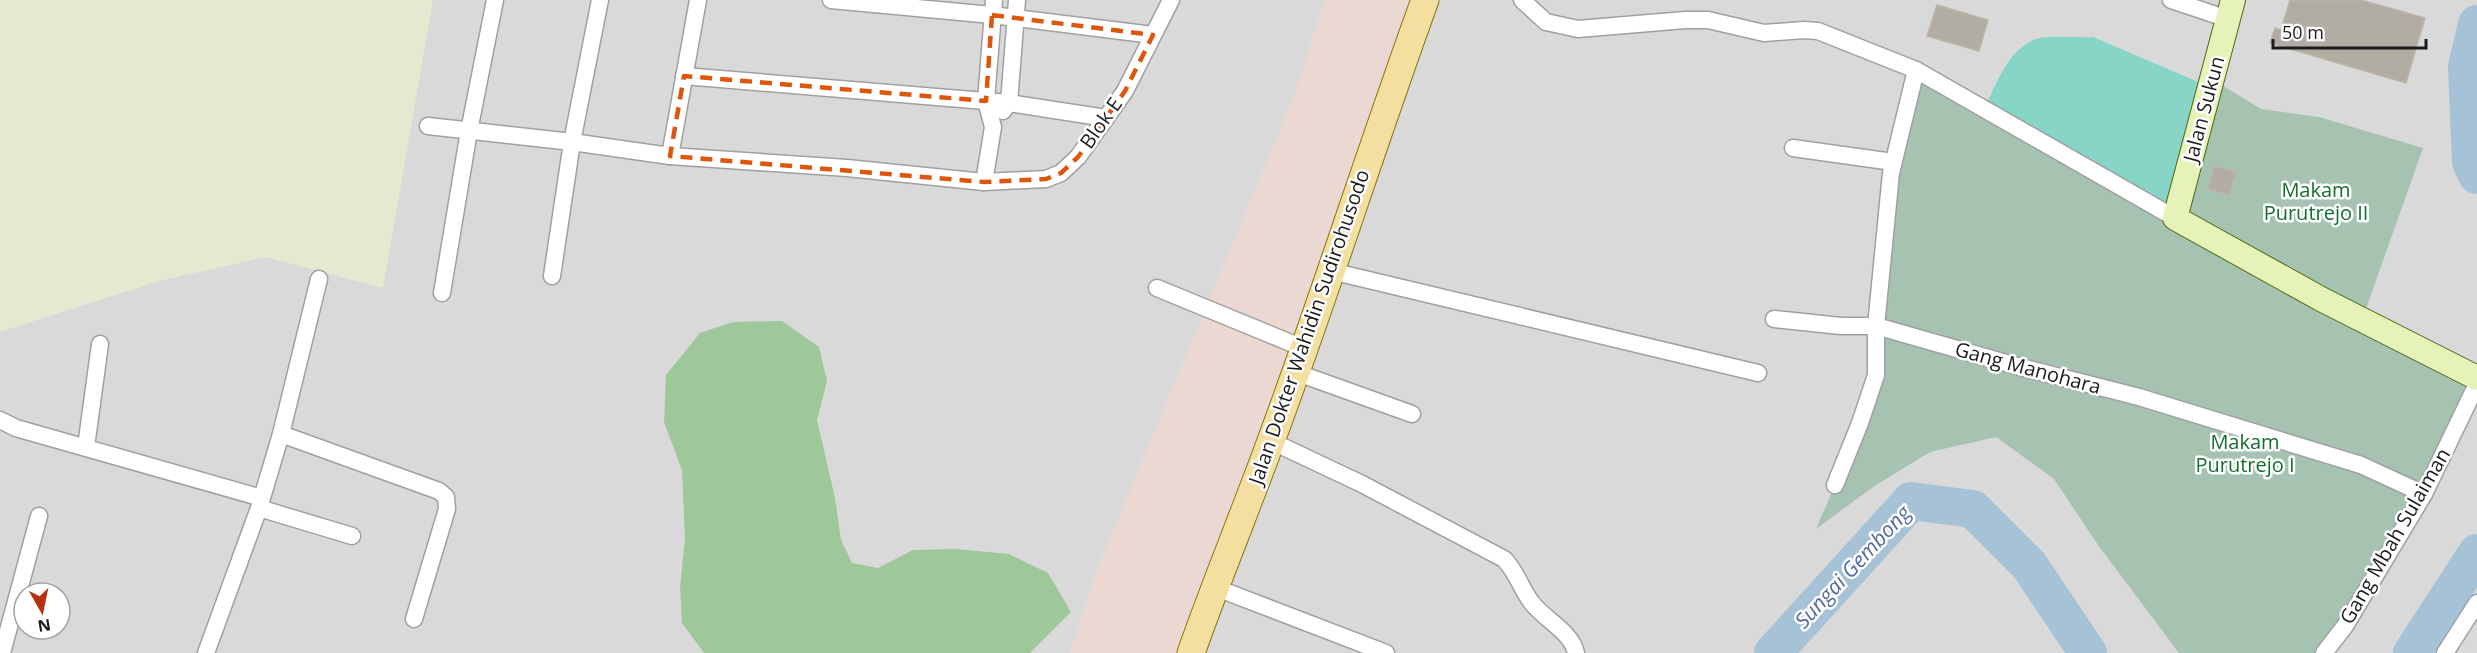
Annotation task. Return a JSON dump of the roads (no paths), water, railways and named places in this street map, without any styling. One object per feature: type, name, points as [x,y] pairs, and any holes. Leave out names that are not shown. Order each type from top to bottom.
[{"type":"main road","name":"Jalan Dokter Wahidin Sudirohusodo","points":[[1191,653],[1214,587],[1272,441],[1374,140],[1425,0]]},
{"type":"street","points":[[442,293],[469,131],[495,0]]},
{"type":"street","points":[[552,276],[572,142],[600,0]]},
{"type":"street","points":[[670,156],[698,0]]},
{"type":"street","points":[[831,0],[993,7],[1015,18],[1153,35]]},
{"type":"street","points":[[993,127],[1009,103],[1017,0]]},
{"type":"street","name":"Blok E","points":[[428,126],[572,142],[670,156],[847,168],[984,182],[1046,179],[1062,172],[1078,157],[1125,91],[1171,0]]},
{"type":"street","points":[[1522,0],[1546,22],[1578,30],[1708,20],[1764,33],[1795,30],[1818,31],[1916,70],[2321,299],[2477,378]]},
{"type":"street","points":[[2171,0],[2230,9]]},
{"type":"street","points":[[984,182],[993,127],[986,101],[993,7]]},
{"type":"street","name":"Jalan Sukun","points":[[2175,218],[2230,9]]},
{"type":"street","points":[[1834,485],[1860,423],[1876,375],[1876,326],[1893,162],[1916,70]]},
{"type":"street","points":[[684,76],[1009,103],[1106,118]]},
{"type":"street","points":[[1793,148],[1893,162]]},
{"type":"street","points":[[1331,271],[1758,373]]},
{"type":"street","points":[[206,653],[260,503],[319,279]]},
{"type":"street","points":[[1157,288],[1412,414]]},
{"type":"street","name":"Gang Manohara","points":[[1774,319],[1841,326],[1876,326],[2013,365],[2150,400],[2361,465],[2424,494]]},
{"type":"street","points":[[86,447],[100,345]]},
{"type":"street","name":"Gang Mbah Sulaiman","points":[[2324,653],[2345,626],[2424,494],[2477,384]]},
{"type":"street","points":[[0,420],[16,428],[86,447],[260,503],[352,536]]},
{"type":"street","points":[[280,434],[439,491],[446,497],[447,509],[414,619]]},
{"type":"street","points":[[1272,441],[1362,484],[1504,559],[1511,566],[1533,605],[1574,643],[1576,653]]},
{"type":"street","points":[[2,653],[39,516]]},
{"type":"street","points":[[1214,587],[1386,653]]},
{"type":"street","points":[[2445,653],[2477,603]]},
{"type":"waterway","name":"Sungai Gembong","points":[[2477,24],[2467,67],[2471,162],[2477,175]]},
{"type":"waterway","name":"Sungai Gembong","points":[[1773,653],[1911,501],[1973,509],[2029,565],[2088,653]]},
{"type":"waterway","name":"Sungai Gembong","points":[[2412,653],[2477,553]]},
{"type":"park label","name":"Makam Purutrejo II","points":[[2316,202]]},
{"type":"park label","name":"Makam Purutrejo I","points":[[2245,454]]}]
